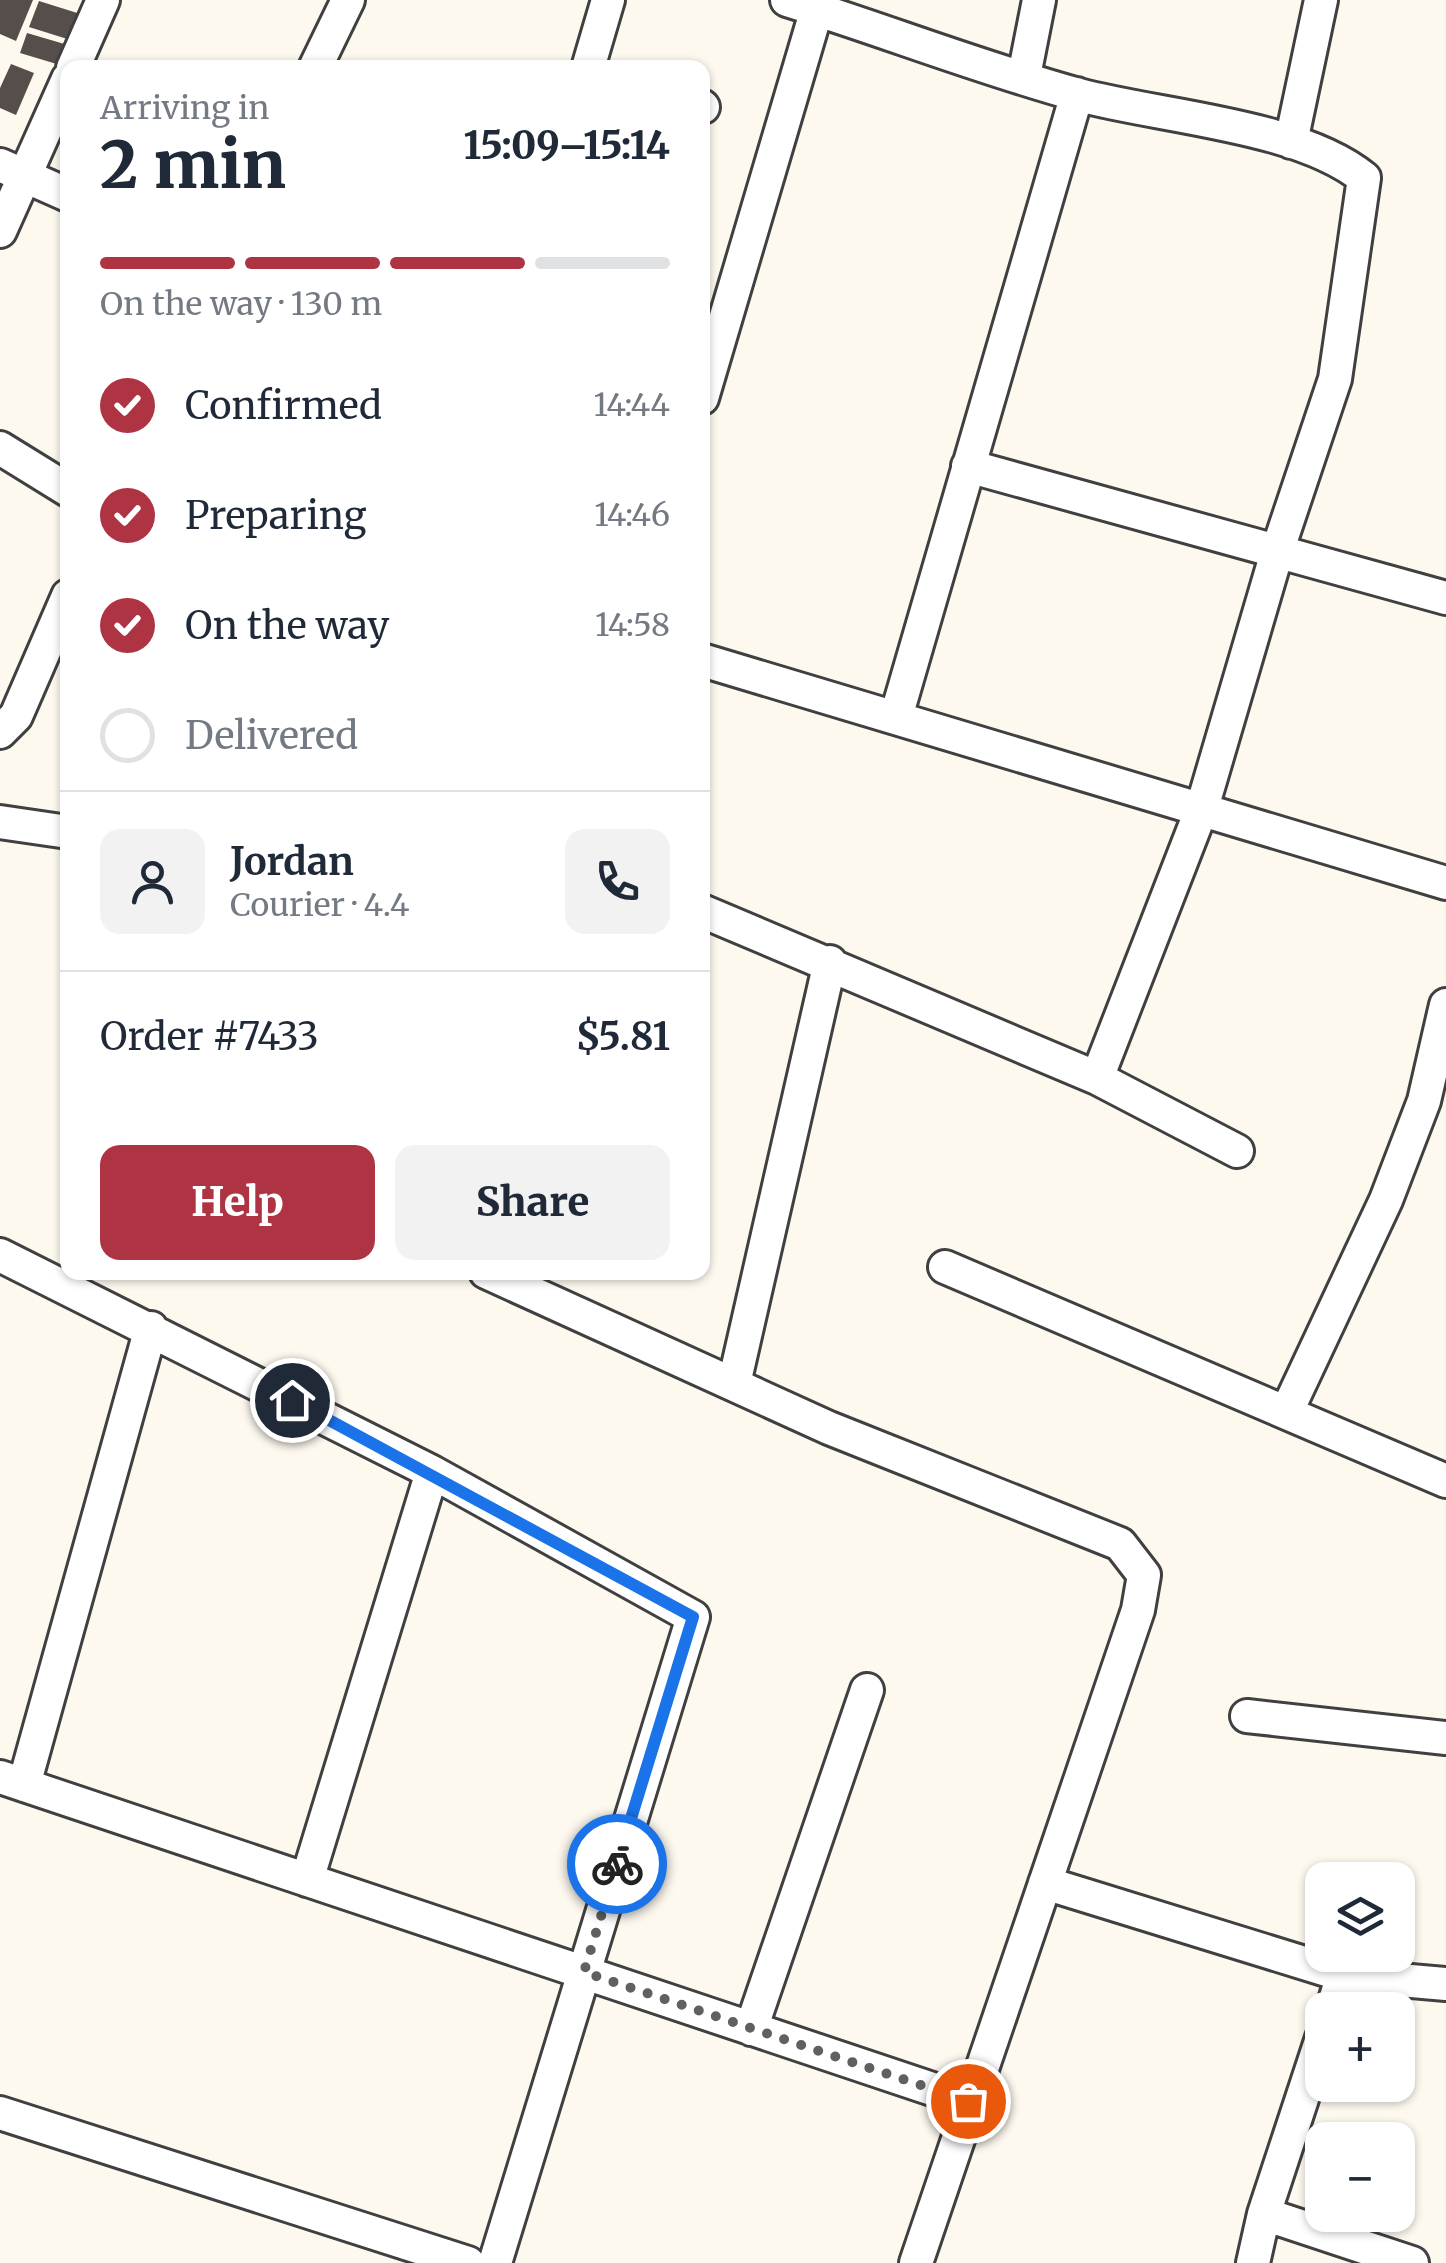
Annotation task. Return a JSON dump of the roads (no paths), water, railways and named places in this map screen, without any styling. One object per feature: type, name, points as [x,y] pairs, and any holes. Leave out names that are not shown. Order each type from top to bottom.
[{"type":"street","points":[[76,60],[102,0]]},
{"type":"street","points":[[319,60],[348,0]]},
{"type":"street","points":[[590,60],[608,0]]},
{"type":"street","points":[[1024,76],[1039,0]]},
{"type":"street","points":[[1292,142],[1320,0]]},
{"type":"street","points":[[710,367],[802,5],[1077,94],[1292,142],[1346,164],[1364,178],[1335,379],[1278,548],[1202,808],[1104,1070],[1096,1078]]},
{"type":"street","points":[[0,232],[12,170],[60,93]]},
{"type":"street","points":[[896,717],[1077,94]]},
{"type":"street","points":[[12,170],[60,191]]},
{"type":"street","points":[[0,448],[60,485]]},
{"type":"street","points":[[968,466],[1278,548],[1446,598]]},
{"type":"street","points":[[0,732],[16,716],[60,614]]},
{"type":"street","points":[[710,662],[1446,883]]},
{"type":"street","points":[[0,822],[60,831]]},
{"type":"street","points":[[710,914],[1096,1078],[1237,1151]]},
{"type":"street","points":[[734,1384],[830,962]]},
{"type":"street","points":[[1287,1410],[1386,1200],[1435,1109],[1446,1005]]},
{"type":"street","points":[[0,1255],[432,1472],[693,1617],[494,2263]]},
{"type":"street","points":[[945,1267],[1446,1481]]},
{"type":"street","points":[[524,1280],[557,1287],[734,1384],[829,1428],[1120,1544],[1144,1575],[1138,1610],[916,2263]]},
{"type":"street","points":[[151,1328],[12,1781],[968,2101]]},
{"type":"street","points":[[307,1880],[432,1472]]},
{"type":"street","points":[[751,2029],[867,1690]]},
{"type":"street","points":[[1247,1716],[1446,1738]]},
{"type":"street","points":[[1045,1884],[1343,1976],[1446,1984]]},
{"type":"street","points":[[1338,1992],[1343,1976]]},
{"type":"street","points":[[1253,2263],[1264,2214],[1305,2090]]},
{"type":"street","points":[[0,2113],[468,2263]]},
{"type":"street","points":[[1264,2214],[1412,2263]]}]
